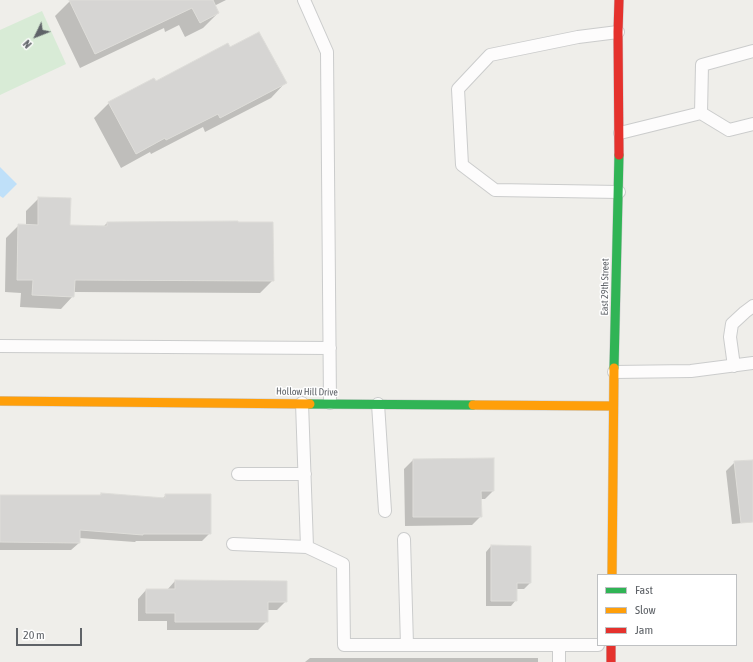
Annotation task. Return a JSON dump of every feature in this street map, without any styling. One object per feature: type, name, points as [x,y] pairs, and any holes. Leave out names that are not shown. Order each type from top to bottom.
[{"type":"street","name":"East 29th Street","points":[[612,574],[613,406],[620,133],[618,32],[619,0]]},
{"type":"street","name":"Hollow Hill Drive","points":[[0,401],[613,406]]},
{"type":"street","points":[[611,646],[611,662]]},
{"type":"lane","points":[[304,0],[327,52],[330,403]]},
{"type":"lane","points":[[618,32],[578,37],[490,55],[458,89],[462,165],[495,190],[618,192]]},
{"type":"lane","points":[[701,113],[702,65],[753,51]]},
{"type":"lane","points":[[620,133],[701,113],[729,130],[753,124]]},
{"type":"lane","points":[[734,366],[730,337],[732,324],[753,306]]},
{"type":"lane","points":[[0,346],[330,348]]},
{"type":"lane","points":[[614,372],[691,371],[753,363]]},
{"type":"lane","points":[[302,403],[307,547]]},
{"type":"lane","points":[[378,404],[385,511]]},
{"type":"lane","points":[[238,474],[305,474]]},
{"type":"lane","points":[[404,539],[407,645]]},
{"type":"lane","points":[[233,544],[307,547],[342,564],[344,645],[597,644]]},
{"type":"lane","points":[[559,645],[559,662]]},
{"type":"green space","points":[[42,11],[66,64],[0,95],[0,30]]},
{"type":"water","points":[[0,167],[17,184],[3,198],[0,196]]},
{"type":"building","points":[[69,0],[213,0],[219,13],[200,23],[192,8],[95,54]]},
{"type":"building","points":[[259,32],[287,83],[220,118],[218,114],[166,140],[165,138],[136,154],[108,102],[154,78],[156,81],[228,43],[230,47]]},
{"type":"building","points":[[38,197],[71,198],[70,225],[107,226],[107,222],[273,222],[274,281],[75,280],[74,297],[32,295],[33,280],[17,280],[18,224],[38,225]]},
{"type":"building","points":[[494,458],[494,491],[481,491],[482,517],[413,517],[413,459]]},
{"type":"building","points":[[753,460],[753,522],[741,523],[734,461]]},
{"type":"building","points":[[101,493],[165,498],[165,494],[211,494],[211,534],[143,535],[80,530],[80,543],[0,542],[0,495],[101,495]]},
{"type":"building","points":[[491,545],[531,546],[531,583],[517,583],[517,601],[491,601]]},
{"type":"building","points":[[175,580],[287,581],[287,602],[268,602],[268,622],[175,622],[175,613],[146,613],[146,589],[175,589]]},
{"type":"traffic: fast","points":[[614,368],[619,155]]},
{"type":"traffic: fast","points":[[310,404],[473,405]]},
{"type":"traffic: slow","points":[[612,574],[614,368]]},
{"type":"traffic: slow","points":[[0,401],[310,404]]},
{"type":"traffic: slow","points":[[473,405],[613,406]]},
{"type":"traffic: jam","points":[[619,0],[619,155]]},
{"type":"traffic: jam","points":[[611,646],[611,662]]}]
